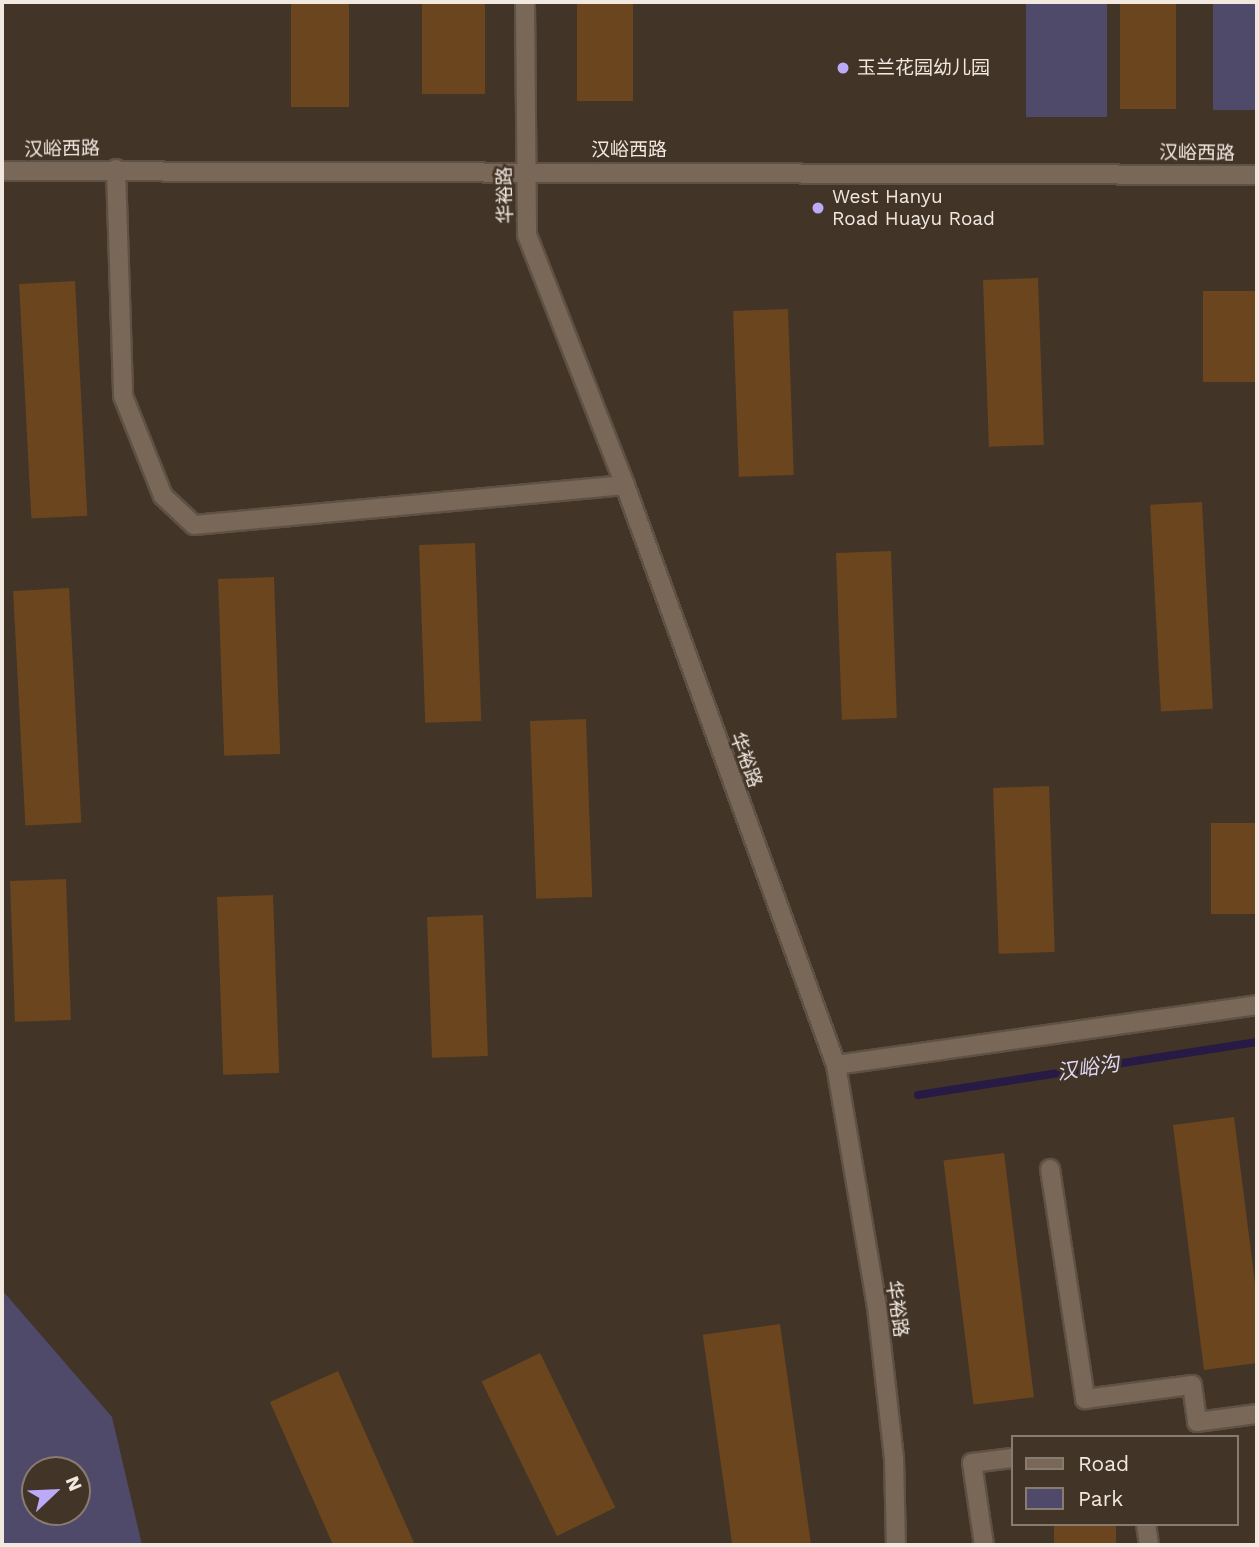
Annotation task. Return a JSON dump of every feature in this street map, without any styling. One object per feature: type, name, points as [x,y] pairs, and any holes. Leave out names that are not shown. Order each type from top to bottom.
[{"type":"street","name":"华裕路","points":[[525,2],[527,235],[625,485],[836,1065],[878,1321],[894,1458],[896,1545]]},
{"type":"street","name":"汉峪西路","points":[[2,171],[116,169],[1257,175]]},
{"type":"street","points":[[116,169],[123,396],[163,496],[194,525],[625,485]]},
{"type":"street","points":[[836,1065],[1257,1005]]},
{"type":"street","points":[[1050,1168],[1085,1399],[1192,1385],[1197,1422],[1257,1414]]},
{"type":"street","points":[[984,1545],[972,1463],[1010,1458]]},
{"type":"street","points":[[1146,1526],[1149,1545]]},
{"type":"green space","points":[[1026,2],[1107,2],[1107,117],[1026,117]]},
{"type":"green space","points":[[1213,2],[1257,2],[1257,110],[1213,110]]},
{"type":"green space","points":[[2,1290],[112,1417],[142,1545],[2,1545]]},
{"type":"building","points":[[291,2],[349,2],[349,107],[291,107]]},
{"type":"building","points":[[422,2],[485,2],[485,94],[422,94]]},
{"type":"building","points":[[577,2],[633,2],[633,101],[577,101]]},
{"type":"building","points":[[1120,2],[1176,2],[1176,109],[1120,109]]},
{"type":"building","points":[[1038,278],[1044,445],[989,447],[983,280]]},
{"type":"building","points":[[75,281],[87,516],[31,519],[19,284]]},
{"type":"building","points":[[1203,291],[1257,291],[1257,382],[1203,382]]},
{"type":"building","points":[[788,309],[794,475],[739,477],[733,311]]},
{"type":"building","points":[[1202,502],[1213,709],[1161,711],[1150,505]]},
{"type":"building","points":[[475,543],[481,721],[425,723],[419,545]]},
{"type":"building","points":[[891,551],[897,718],[842,720],[836,553]]},
{"type":"building","points":[[274,577],[280,754],[224,756],[218,579]]},
{"type":"building","points":[[69,588],[81,823],[25,826],[13,591]]},
{"type":"building","points":[[586,719],[592,897],[536,899],[530,721]]},
{"type":"building","points":[[1049,786],[1055,952],[999,954],[993,788]]},
{"type":"building","points":[[1211,823],[1257,823],[1257,914],[1211,914]]},
{"type":"building","points":[[66,879],[71,1020],[15,1022],[10,881]]},
{"type":"building","points":[[273,895],[279,1073],[223,1075],[217,897]]},
{"type":"building","points":[[483,915],[488,1056],[432,1058],[427,917]]},
{"type":"building","points":[[1234,1117],[1257,1299],[1257,1363],[1204,1370],[1173,1125]]},
{"type":"building","points":[[1004,1153],[1034,1397],[973,1405],[943,1160]]},
{"type":"building","points":[[780,1324],[811,1545],[732,1545],[703,1335]]},
{"type":"building","points":[[540,1353],[615,1508],[557,1536],[482,1381]]},
{"type":"building","points":[[338,1371],[415,1545],[333,1545],[270,1402]]},
{"type":"building","points":[[1054,1526],[1116,1526],[1116,1545],[1054,1545]]},
{"type":"waterway","name":"汉峪沟","points":[[918,1095],[1257,1042]]},
{"type":"place","name":"玉兰花园幼儿园","points":[[843,68]]},
{"type":"place","name":"West Hanyu Road Huayu Road","points":[[818,208]]}]
